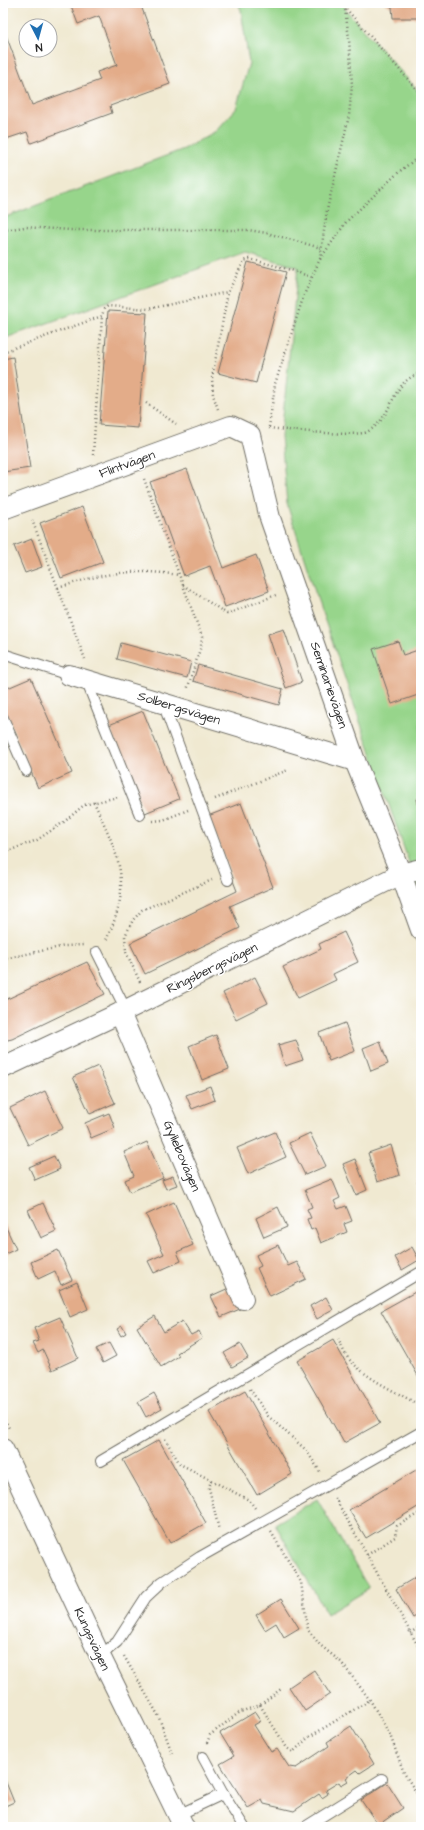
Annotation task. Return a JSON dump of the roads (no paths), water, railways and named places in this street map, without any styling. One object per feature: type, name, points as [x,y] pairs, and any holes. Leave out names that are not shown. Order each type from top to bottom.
[{"type":"street","name":"Flintvägen","points":[[3,509],[224,428],[231,426],[250,434]]},
{"type":"street","name":"Seminarievägen","points":[[250,434],[270,518],[356,760],[401,874],[421,930]]},
{"type":"street","name":"Solbergsvägen","points":[[83,679],[356,760]]},
{"type":"street","name":"Ringsbergsvägen","points":[[3,1068],[123,1012],[401,874],[421,869]]},
{"type":"street","name":"Gyllebovägen","points":[[123,1012],[243,1299]]},
{"type":"street","name":"Kungsvägen","points":[[3,1449],[100,1656],[181,1821]]},
{"type":"lane","name":"Solbergsvägen","points":[[3,654],[83,679]]},
{"type":"lane","points":[[83,679],[140,815]]},
{"type":"lane","points":[[172,706],[227,877]]},
{"type":"lane","points":[[3,718],[26,771]]},
{"type":"lane","points":[[98,952],[123,1012]]},
{"type":"lane","points":[[101,1461],[421,1272]]},
{"type":"lane","points":[[100,1656],[117,1642],[146,1597],[162,1582],[225,1543],[421,1432]]},
{"type":"lane","points":[[203,1757],[223,1794],[244,1827]]},
{"type":"lane","points":[[305,1827],[382,1779]]},
{"type":"lane","points":[[181,1821],[223,1794]]}]
